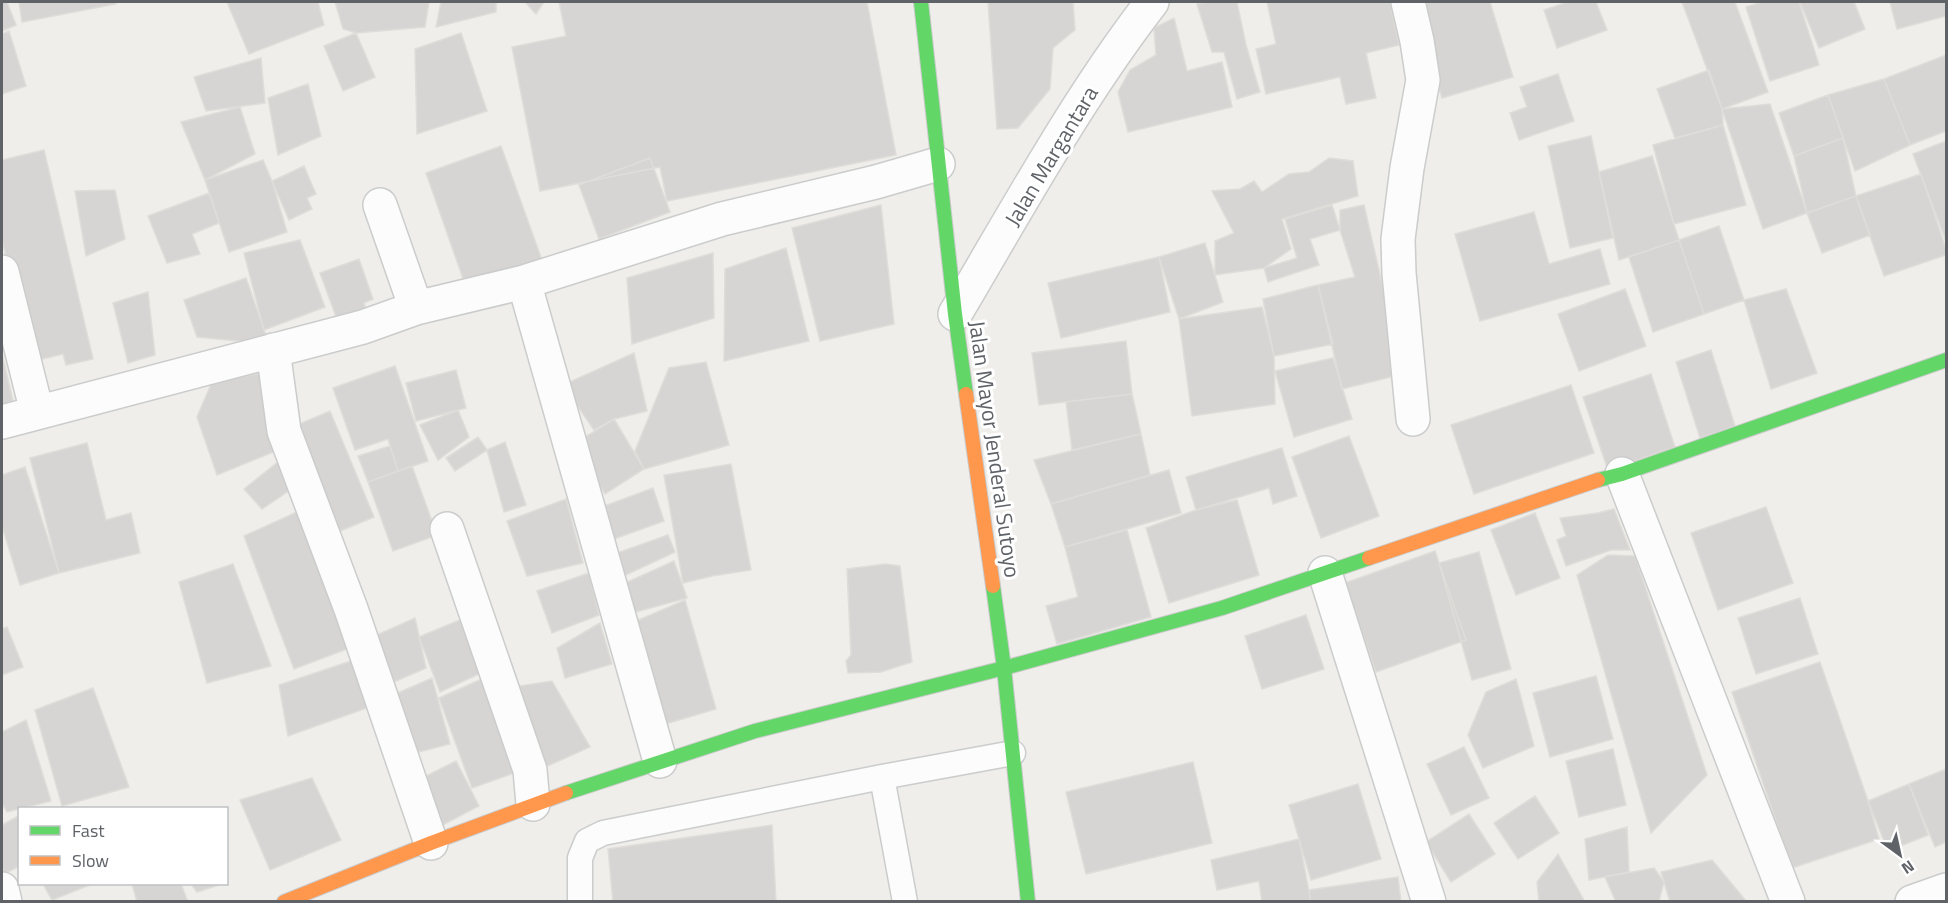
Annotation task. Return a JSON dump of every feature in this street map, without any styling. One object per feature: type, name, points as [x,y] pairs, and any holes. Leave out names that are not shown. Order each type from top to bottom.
[{"type":"street","name":"Jalan Mayor Jenderal Sutoyo","points":[[921,2],[955,314],[1004,668],[1028,902]]},
{"type":"street","name":"Jalan Margantara","points":[[955,314],[1084,99],[1152,2]]},
{"type":"street","points":[[1408,2],[1423,80],[1407,168],[1398,239],[1399,273],[1413,419]]},
{"type":"street","points":[[2,422],[363,327],[416,308],[524,282],[722,219],[876,182],[938,164]]},
{"type":"street","points":[[380,205],[416,308]]},
{"type":"street","points":[[2,272],[37,412]]},
{"type":"street","points":[[524,282],[660,761]]},
{"type":"street","points":[[273,350],[284,432],[351,609],[431,843]]},
{"type":"street","points":[[284,902],[533,804],[660,761],[755,731],[1004,668],[1222,609],[1595,481],[1622,474],[1947,360]]},
{"type":"street","points":[[1622,474],[1788,902]]},
{"type":"street","points":[[447,530],[530,770],[533,804]]},
{"type":"street","points":[[1325,573],[1429,902]]},
{"type":"street","points":[[2,889],[5,902]]},
{"type":"street","points":[[1912,902],[1947,890]]},
{"type":"lane","points":[[580,902],[580,858],[587,841],[603,833],[1013,753]]},
{"type":"lane","points":[[882,777],[905,902]]},
{"type":"building","points":[[2,2],[7,2],[16,25],[2,31]]},
{"type":"building","points":[[19,2],[116,2],[116,4],[22,22]]},
{"type":"building","points":[[227,2],[318,2],[324,25],[249,54]]},
{"type":"building","points":[[335,2],[429,2],[425,27],[356,33],[343,29]]},
{"type":"building","points":[[441,2],[496,2],[496,12],[436,27]]},
{"type":"building","points":[[525,2],[544,2],[536,14]]},
{"type":"building","points":[[559,2],[867,2],[896,155],[667,201],[660,167],[540,191],[512,47],[566,36]]},
{"type":"building","points":[[988,2],[1073,2],[1075,30],[1053,48],[1050,89],[1018,128],[997,129]]},
{"type":"building","points":[[1237,2],[1246,45],[1260,92],[1237,99],[1224,52],[1212,52],[1197,4]]},
{"type":"building","points":[[1267,2],[1390,2],[1399,45],[1366,53],[1376,98],[1346,104],[1340,77],[1266,94],[1256,49],[1276,44]]},
{"type":"building","points":[[1414,2],[1490,2],[1513,77],[1442,98]]},
{"type":"building","points":[[1568,2],[1596,2],[1607,30],[1557,48],[1544,10]]},
{"type":"building","points":[[1682,2],[1735,2],[1768,92],[1722,109]]},
{"type":"building","points":[[1762,2],[1799,2],[1819,65],[1770,81],[1746,7]]},
{"type":"building","points":[[1800,2],[1854,2],[1865,29],[1819,48]]},
{"type":"building","points":[[1890,2],[1946,2],[1946,16],[1897,29]]},
{"type":"building","points":[[1174,18],[1187,71],[1222,62],[1232,107],[1128,132],[1118,92],[1130,70],[1156,55],[1154,28]]},
{"type":"building","points":[[9,31],[26,86],[2,94],[2,34]]},
{"type":"building","points":[[356,33],[375,77],[343,91],[324,46]]},
{"type":"building","points":[[461,33],[487,111],[417,134],[415,49]]},
{"type":"building","points":[[1946,55],[1946,131],[1910,145],[1884,79]]},
{"type":"building","points":[[261,58],[265,103],[206,111],[194,77]]},
{"type":"building","points":[[1709,70],[1722,109],[1723,125],[1675,138],[1657,89]]},
{"type":"building","points":[[1558,74],[1574,121],[1519,140],[1510,113],[1527,107],[1520,87]]},
{"type":"building","points":[[1884,79],[1910,145],[1855,171],[1828,95]]},
{"type":"building","points":[[308,84],[321,136],[278,155],[268,98]]},
{"type":"building","points":[[1828,95],[1843,138],[1794,156],[1779,113]]},
{"type":"building","points":[[1770,104],[1807,213],[1763,229],[1722,109]]},
{"type":"building","points":[[240,107],[255,154],[205,180],[181,122]]},
{"type":"building","points":[[1723,125],[1746,205],[1674,224],[1653,145]]},
{"type":"building","points":[[1591,136],[1613,238],[1570,248],[1548,146]]},
{"type":"building","points":[[1843,138],[1856,196],[1807,213],[1794,156]]},
{"type":"building","points":[[1946,141],[1946,241],[1913,154]]},
{"type":"building","points":[[501,146],[543,263],[467,290],[426,173]]},
{"type":"building","points":[[44,150],[93,359],[66,365],[63,354],[30,362],[2,239],[2,160]]},
{"type":"building","points":[[1652,156],[1679,240],[1619,260],[1599,172]]},
{"type":"building","points":[[650,158],[670,212],[599,239],[579,185]]},
{"type":"building","points":[[1329,158],[1353,161],[1358,196],[1282,219],[1291,249],[1264,268],[1215,275],[1215,241],[1234,233],[1212,191],[1240,189],[1254,181],[1262,192],[1289,174],[1309,172]]},
{"type":"building","points":[[263,160],[272,181],[287,232],[229,252],[205,180]]},
{"type":"building","points":[[304,166],[316,194],[307,198],[312,209],[289,220],[272,181]]},
{"type":"building","points":[[1921,174],[1946,255],[1884,276],[1856,196]]},
{"type":"building","points":[[115,190],[125,239],[86,256],[75,191]]},
{"type":"building","points":[[209,193],[219,223],[192,234],[200,254],[167,263],[148,216]]},
{"type":"building","points":[[1856,196],[1870,235],[1822,253],[1807,213]]},
{"type":"building","points":[[881,205],[894,324],[820,341],[792,228]]},
{"type":"building","points":[[1332,205],[1340,230],[1310,239],[1319,265],[1268,282],[1264,268],[1297,258],[1285,219]]},
{"type":"building","points":[[1364,205],[1403,374],[1342,389],[1318,285],[1355,277],[1340,230],[1340,210]]},
{"type":"building","points":[[1534,212],[1549,264],[1600,249],[1610,284],[1480,321],[1455,234]]},
{"type":"building","points":[[1719,226],[1744,300],[1704,314],[1679,240]]},
{"type":"building","points":[[300,240],[325,307],[264,330],[244,253]]},
{"type":"building","points":[[1679,240],[1704,314],[1653,332],[1629,257]]},
{"type":"building","points":[[1205,243],[1223,302],[1179,319],[1159,257]]},
{"type":"building","points":[[786,248],[809,341],[724,361],[725,269]]},
{"type":"building","points":[[713,253],[714,318],[632,344],[627,278]]},
{"type":"building","points":[[1159,257],[1170,312],[1061,338],[1048,283]]},
{"type":"building","points":[[359,259],[373,299],[364,303],[367,312],[338,322],[320,273]]},
{"type":"building","points":[[246,278],[269,344],[197,337],[184,300]]},
{"type":"building","points":[[1318,285],[1333,344],[1274,356],[1263,299]]},
{"type":"building","points":[[1625,289],[1646,346],[1579,371],[1558,314]]},
{"type":"building","points":[[1786,289],[1817,373],[1771,389],[1744,300]]},
{"type":"building","points":[[148,292],[155,355],[128,363],[113,303]]},
{"type":"building","points":[[1262,307],[1274,356],[1275,404],[1192,416],[1179,319]]},
{"type":"building","points":[[1126,341],[1132,394],[1039,405],[1032,353]]},
{"type":"building","points":[[1711,350],[1735,426],[1700,438],[1676,362]]},
{"type":"building","points":[[634,353],[647,411],[614,419],[594,430],[563,385]]},
{"type":"building","points":[[2,354],[14,405],[2,409]]},
{"type":"building","points":[[1333,358],[1352,419],[1294,437],[1275,371]]},
{"type":"building","points":[[706,362],[729,445],[644,469],[635,451],[669,368]]},
{"type":"building","points":[[395,366],[428,461],[398,471],[388,439],[355,450],[333,388]]},
{"type":"building","points":[[456,370],[466,408],[416,421],[406,383]]},
{"type":"building","points":[[269,372],[283,448],[217,475],[197,417],[212,382]]},
{"type":"building","points":[[1651,374],[1675,447],[1608,470],[1583,397]]},
{"type":"building","points":[[1571,385],[1594,453],[1474,494],[1451,425]]},
{"type":"building","points":[[1132,394],[1141,434],[1072,450],[1066,402]]},
{"type":"building","points":[[458,410],[469,437],[438,460],[420,425]]},
{"type":"building","points":[[330,411],[374,517],[333,534],[288,429]]},
{"type":"building","points":[[614,419],[644,469],[605,494],[574,444]]},
{"type":"building","points":[[1141,434],[1150,475],[1051,504],[1034,460]]},
{"type":"building","points":[[1349,436],[1379,516],[1321,538],[1292,457]]},
{"type":"building","points":[[478,437],[487,450],[455,471],[446,458]]},
{"type":"building","points":[[505,442],[526,505],[504,512],[487,450]]},
{"type":"building","points":[[87,443],[106,520],[131,513],[140,553],[59,573],[30,458]]},
{"type":"building","points":[[390,446],[398,471],[368,482],[358,456]]},
{"type":"building","points":[[1282,448],[1297,496],[1273,504],[1269,488],[1196,510],[1186,477]]},
{"type":"building","points":[[283,458],[296,486],[262,509],[244,489]]},
{"type":"building","points":[[731,464],[751,570],[683,583],[664,475]]},
{"type":"building","points":[[412,466],[437,535],[393,551],[368,482]]},
{"type":"building","points":[[25,467],[59,573],[20,585],[2,526],[2,475]]},
{"type":"building","points":[[1169,470],[1181,513],[1065,547],[1051,504]]},
{"type":"building","points":[[653,488],[664,521],[603,543],[591,511]]},
{"type":"building","points":[[566,499],[583,563],[527,576],[507,521]]},
{"type":"building","points":[[1237,500],[1259,575],[1169,603],[1146,528],[1196,510]]},
{"type":"building","points":[[1766,507],[1793,583],[1718,610],[1691,533]]},
{"type":"building","points":[[1614,509],[1630,550],[1611,550],[1566,566],[1557,540],[1566,536],[1560,518]]},
{"type":"building","points":[[299,511],[360,644],[294,669],[244,536]]},
{"type":"building","points":[[1535,513],[1560,578],[1516,595],[1491,530]]},
{"type":"building","points":[[1127,530],[1151,617],[1057,644],[1046,606],[1078,597],[1065,547]]},
{"type":"building","points":[[668,535],[675,552],[615,580],[606,557]]},
{"type":"building","points":[[1435,551],[1466,640],[1376,672],[1345,583]]},
{"type":"building","points":[[1479,552],[1511,669],[1472,680],[1439,563]]},
{"type":"building","points":[[1608,555],[1635,556],[1707,775],[1651,833],[1577,575]]},
{"type":"building","points":[[674,561],[687,598],[621,616],[612,589]]},
{"type":"building","points":[[233,564],[271,666],[207,683],[179,582]]},
{"type":"building","points":[[886,564],[900,566],[912,662],[881,672],[848,673],[846,661],[851,655],[847,569]]},
{"type":"building","points":[[589,573],[599,615],[552,633],[537,591]]},
{"type":"building","points":[[1800,598],[1818,654],[1756,674],[1738,618]]},
{"type":"building","points":[[685,600],[716,709],[662,725],[627,625]]},
{"type":"building","points":[[1306,615],[1324,669],[1262,689],[1245,636]]},
{"type":"building","points":[[467,617],[490,669],[440,692],[419,637]]},
{"type":"building","points":[[415,618],[426,668],[387,685],[368,639]]},
{"type":"building","points":[[600,623],[612,664],[565,678],[557,648]]},
{"type":"building","points":[[7,627],[23,667],[2,675],[2,629]]},
{"type":"building","points":[[354,660],[375,705],[288,736],[279,685]]},
{"type":"building","points":[[1820,662],[1879,839],[1792,868],[1732,692]]},
{"type":"building","points":[[493,674],[528,768],[472,788],[439,698]]},
{"type":"building","points":[[1596,676],[1613,739],[1550,757],[1533,693]]},
{"type":"building","points":[[432,678],[450,744],[403,756],[384,699]]},
{"type":"building","points":[[1516,679],[1534,746],[1483,768],[1468,735],[1486,692]]},
{"type":"building","points":[[552,681],[590,747],[543,768],[513,687]]},
{"type":"building","points":[[93,688],[129,787],[62,806],[35,710]]},
{"type":"building","points":[[26,720],[51,801],[18,807],[18,809],[7,812],[2,803],[2,732]]},
{"type":"building","points":[[1464,747],[1489,798],[1451,815],[1427,764]]},
{"type":"building","points":[[1613,749],[1626,805],[1579,817],[1566,761]]},
{"type":"building","points":[[456,761],[479,806],[437,828],[414,782]]},
{"type":"building","points":[[1193,762],[1212,843],[1086,874],[1066,792]]},
{"type":"building","points":[[1946,769],[1946,842],[1935,847],[1909,784]]},
{"type":"building","points":[[312,778],[341,840],[270,870],[240,800]]},
{"type":"building","points":[[1358,784],[1381,859],[1311,880],[1289,805]]},
{"type":"building","points":[[1909,784],[1928,835],[1888,851],[1868,801]]},
{"type":"building","points":[[1535,796],[1559,833],[1518,859],[1494,823]]},
{"type":"building","points":[[1469,814],[1495,854],[1451,882],[1426,842]]},
{"type":"building","points":[[18,816],[18,867],[4,874],[2,867],[2,825]]},
{"type":"building","points":[[772,825],[776,902],[613,902],[608,849]]},
{"type":"building","points":[[1627,827],[1629,872],[1589,880],[1585,839]]},
{"type":"building","points":[[1299,839],[1311,902],[1262,902],[1259,881],[1217,890],[1211,860]]},
{"type":"building","points":[[1558,854],[1585,902],[1539,902],[1537,882]]},
{"type":"building","points":[[1712,860],[1747,902],[1670,902],[1661,872]]},
{"type":"building","points":[[1654,868],[1664,882],[1659,901],[1616,902],[1605,877]]},
{"type":"building","points":[[1398,877],[1401,902],[1311,902],[1309,890]]},
{"type":"building","points":[[44,885],[90,885],[52,900]]},
{"type":"building","points":[[132,885],[181,885],[188,902],[137,902]]},
{"type":"building","points":[[192,885],[219,885],[197,892]]},
{"type":"traffic: fast","points":[[921,2],[955,314],[966,394]]},
{"type":"traffic: fast","points":[[1598,480],[1622,474],[1946,360]]},
{"type":"traffic: fast","points":[[566,793],[755,731],[1004,668],[1222,608],[1369,558]]},
{"type":"traffic: fast","points":[[993,586],[1004,668],[1028,902]]},
{"type":"traffic: slow","points":[[966,394],[993,586]]},
{"type":"traffic: slow","points":[[1369,558],[1598,480]]},
{"type":"traffic: slow","points":[[284,902],[431,843],[566,793]]}]
